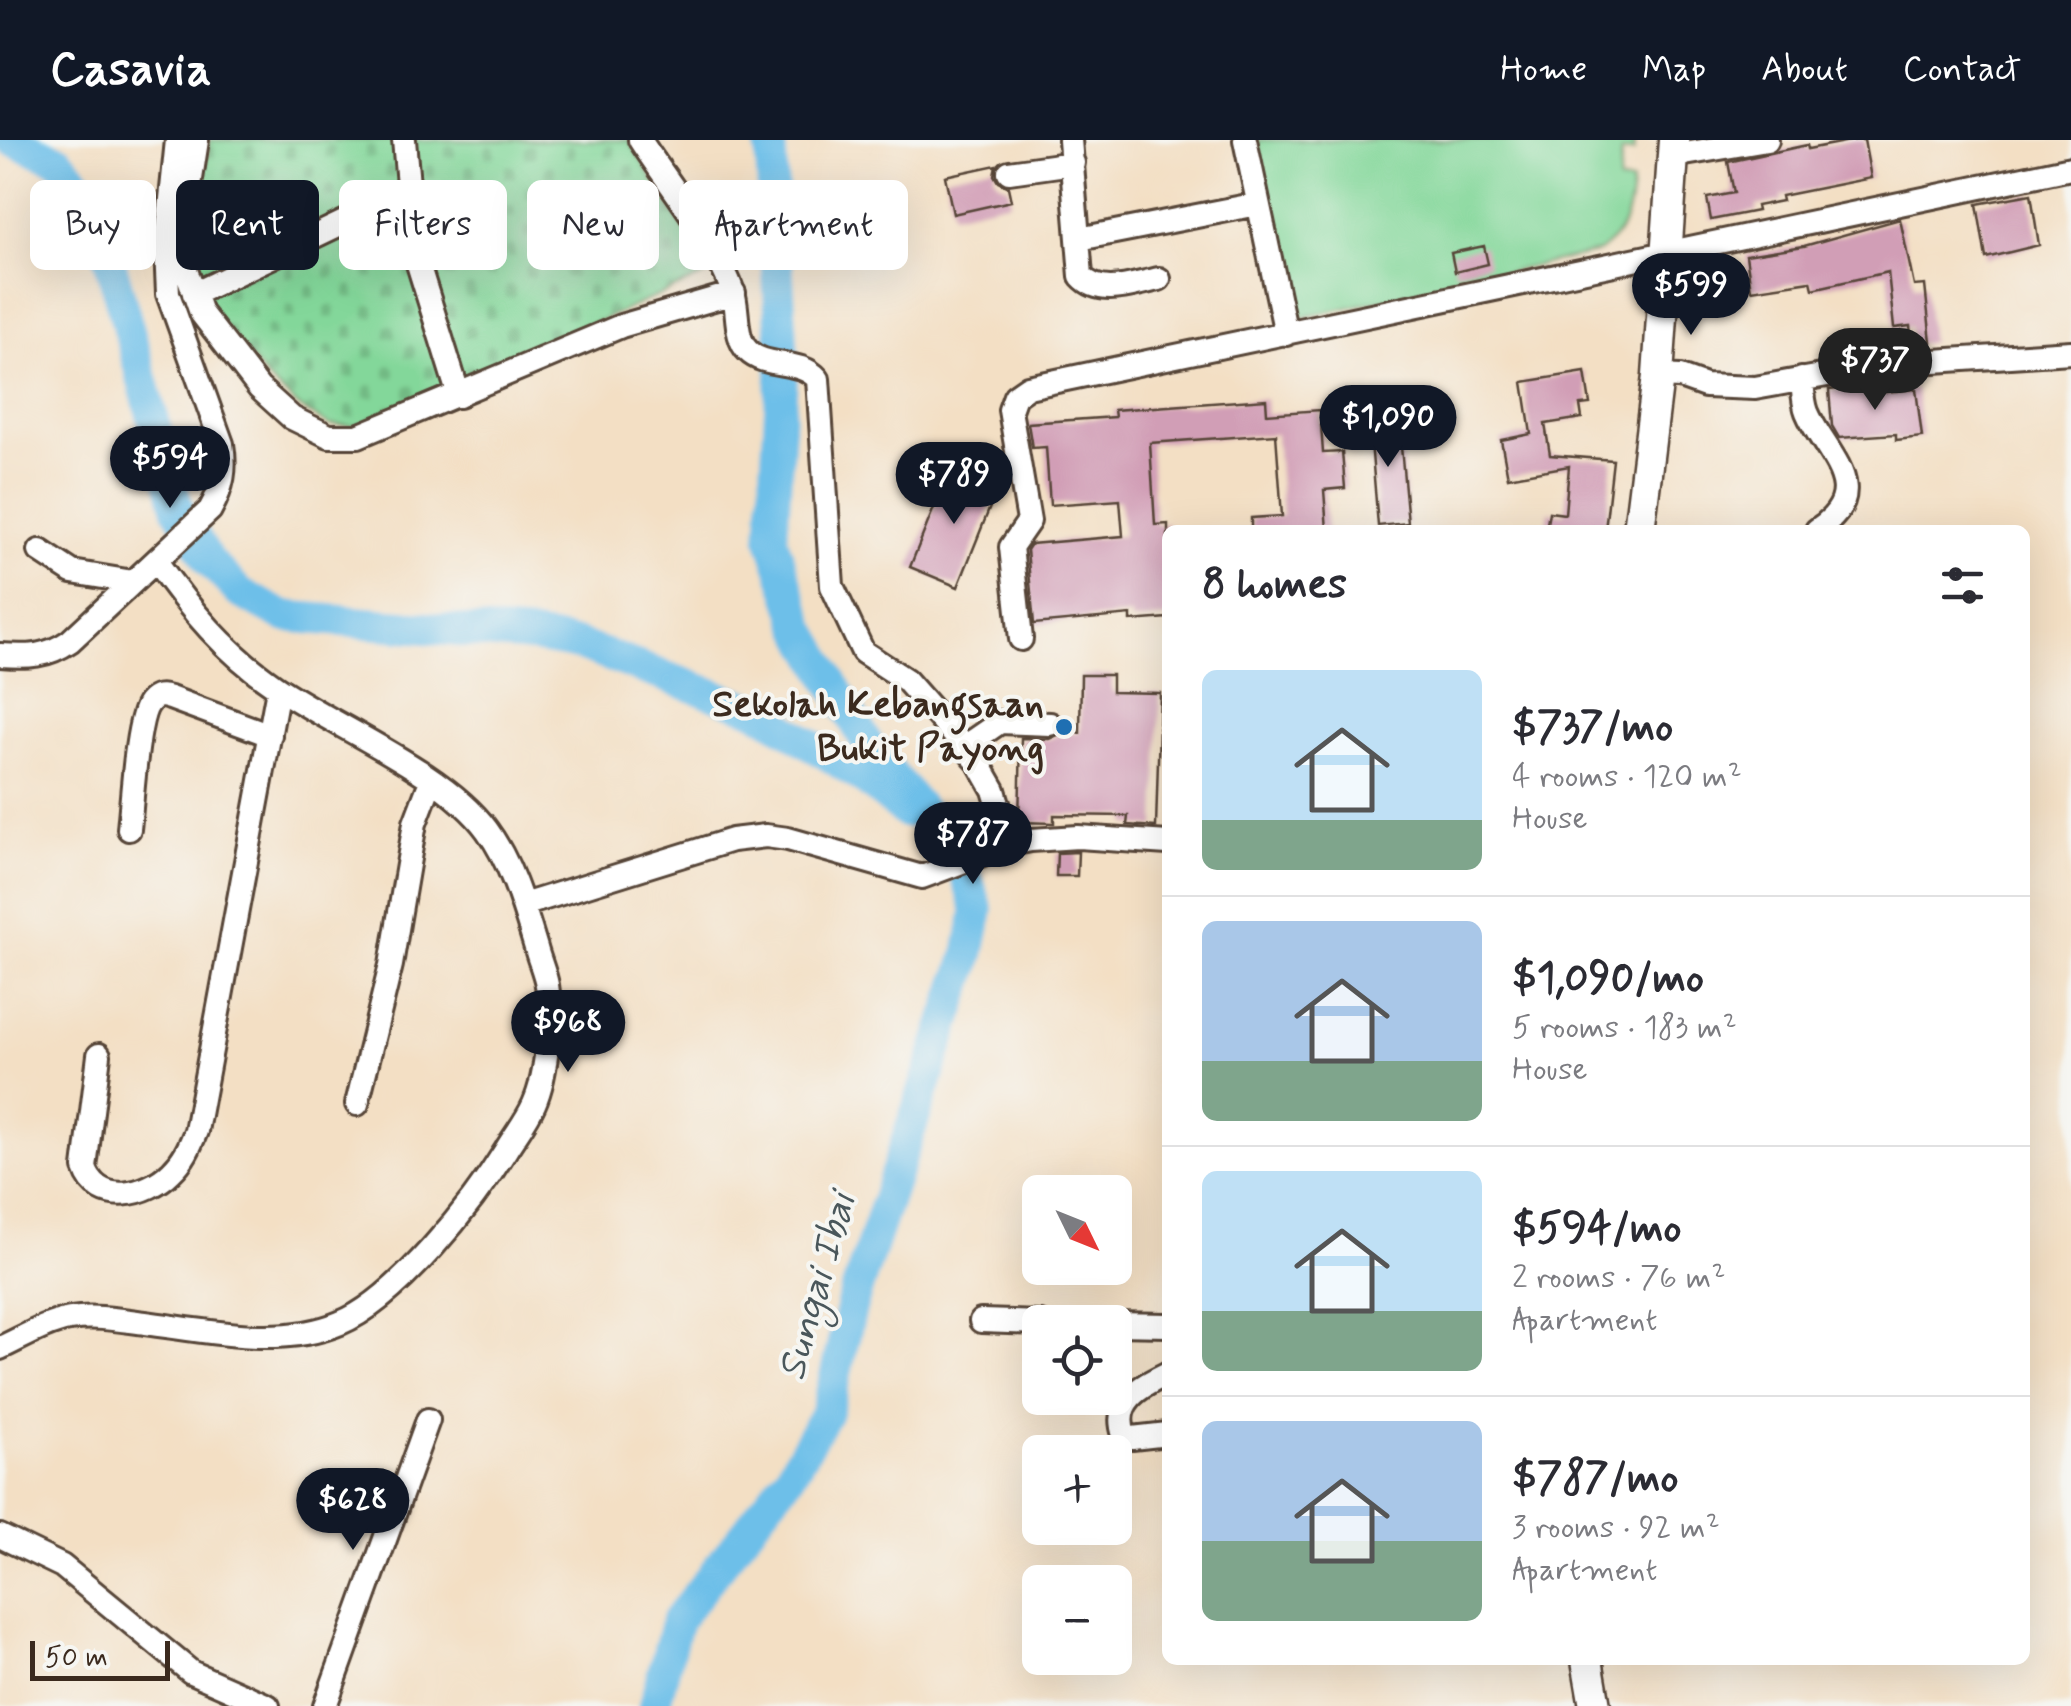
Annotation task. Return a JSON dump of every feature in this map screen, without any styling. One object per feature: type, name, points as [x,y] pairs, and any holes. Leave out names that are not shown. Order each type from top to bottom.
[{"type":"main road","points":[[1640,525],[1658,376],[1674,148]]},
{"type":"main road","points":[[1588,1665],[1595,1706]]},
{"type":"street","points":[[0,655],[52,654],[210,510],[220,494],[226,467],[222,444],[168,294],[166,248],[178,140]]},
{"type":"street","points":[[197,140],[185,218],[186,267],[200,313],[259,388],[292,418],[329,436],[358,436],[622,326],[734,293]]},
{"type":"street","points":[[404,140],[408,180]]},
{"type":"street","points":[[640,140],[708,243],[734,293],[745,348],[752,354],[807,369],[819,385],[832,586],[863,652],[906,680],[965,746],[994,790],[1002,847]]},
{"type":"street","points":[[1245,140],[1286,334]]},
{"type":"street","points":[[1674,148],[1767,140]]},
{"type":"street","points":[[1009,172],[1072,152],[1080,276],[1100,290],[1160,279]]},
{"type":"street","points":[[1021,639],[1011,547],[1030,521],[1010,410],[1015,396],[1028,386],[2071,168]]},
{"type":"street","points":[[1079,239],[1258,204]]},
{"type":"street","points":[[194,294],[339,225]]},
{"type":"street","points":[[419,270],[459,396]]},
{"type":"street","points":[[1658,376],[1680,377],[1705,386],[1755,388],[1888,364],[2071,352]]},
{"type":"street","points":[[1802,379],[1807,411],[1845,478],[1843,502],[1822,525]]},
{"type":"street","points":[[40,551],[72,572],[133,582]]},
{"type":"street","points":[[0,1348],[73,1318],[108,1318],[223,1334],[270,1335],[342,1323],[370,1305],[431,1250],[490,1175],[534,1103],[547,1048],[547,986],[523,904],[504,858],[486,828],[446,790],[241,662],[196,617],[161,556]]},
{"type":"street","points":[[99,1055],[86,1168],[97,1189],[134,1194],[170,1173],[186,1154],[196,1130],[278,688]]},
{"type":"street","points":[[130,829],[142,715],[153,698],[170,698],[270,735]]},
{"type":"street","points":[[965,746],[1000,722],[1050,724]]},
{"type":"street","points":[[358,1104],[391,965],[414,823],[431,780]]},
{"type":"street","points":[[523,904],[732,840],[766,836],[912,875],[933,874],[1002,847],[1078,837],[1162,842]]},
{"type":"street","points":[[980,1321],[1022,1322]]},
{"type":"street","points":[[1132,1324],[1162,1325]]},
{"type":"street","points":[[1162,1376],[1137,1388],[1129,1397],[1122,1427],[1124,1435],[1132,1438],[1162,1435]]},
{"type":"street","points":[[324,1706],[428,1420]]},
{"type":"street","points":[[0,1536],[62,1566],[191,1672],[268,1706]]},
{"type":"green space","points":[[209,140],[629,140],[654,180],[527,180],[527,270],[659,270],[659,189],[679,221],[679,270],[711,273],[356,426],[329,425],[300,408],[269,381],[209,308],[196,270],[319,270],[319,180],[204,180]]},
{"type":"green space","points":[[1257,140],[1635,140],[1634,152],[1622,152],[1619,182],[1632,183],[1630,204],[1620,230],[1599,252],[1296,319]]},
{"type":"building","points":[[1864,140],[1871,178],[1781,196],[1782,201],[1756,206],[1757,211],[1711,220],[1707,198],[1734,193],[1728,162],[1807,145],[1808,149]]},
{"type":"building","points":[[996,165],[994,175],[1008,187],[1011,201],[953,214],[945,176]]},
{"type":"building","points":[[2031,194],[2039,245],[1986,258],[1977,204]]},
{"type":"building","points":[[1900,219],[1914,286],[1925,285],[1931,342],[1912,344],[1910,326],[1894,328],[1888,272],[1813,289],[1811,281],[1751,290],[1746,255],[1804,246]]},
{"type":"building","points":[[1484,246],[1488,264],[1455,272],[1451,253]]},
{"type":"building","points":[[1585,372],[1590,404],[1580,405],[1582,418],[1545,424],[1550,455],[1613,460],[1606,525],[1547,525],[1549,512],[1565,514],[1569,466],[1508,477],[1501,440],[1531,434],[1523,382]]},
{"type":"building","points":[[1866,386],[1866,394],[1916,389],[1922,437],[1896,440],[1896,434],[1839,438],[1832,426],[1829,390]]},
{"type":"building","points":[[1266,399],[1267,414],[1320,410],[1323,453],[1342,452],[1345,488],[1324,490],[1327,525],[1251,525],[1251,518],[1282,516],[1276,434],[1150,443],[1155,525],[1168,524],[1162,525],[1162,618],[1131,621],[1131,615],[1034,624],[1027,550],[1031,544],[1123,536],[1120,500],[1050,505],[1046,447],[1032,448],[1028,423],[1115,417],[1114,410]]},
{"type":"building","points":[[1398,414],[1408,523],[1378,525],[1369,417]]},
{"type":"building","points":[[950,468],[998,487],[958,587],[910,567]]},
{"type":"building","points":[[1081,675],[1112,675],[1112,692],[1160,693],[1156,827],[1127,825],[1128,816],[1054,815],[1054,823],[1019,822],[1021,738],[1049,739],[1062,733],[1080,733]]},
{"type":"building","points":[[1078,852],[1077,876],[1056,876],[1057,853]]},
{"type":"waterway","points":[[11,140],[59,160],[93,200],[178,509],[209,561],[239,592],[283,616],[533,637],[579,645],[759,711],[863,778],[905,812]]},
{"type":"waterway","name":"Sungai Ibai","points":[[654,1706],[677,1620],[789,1476],[827,1411],[852,1304],[969,954],[978,910],[959,856],[868,745],[802,629],[772,539],[783,361],[770,140]]},
{"type":"place","name":"Sekolah Kebangsaan Bukit Payong","points":[[1064,727]]}]
